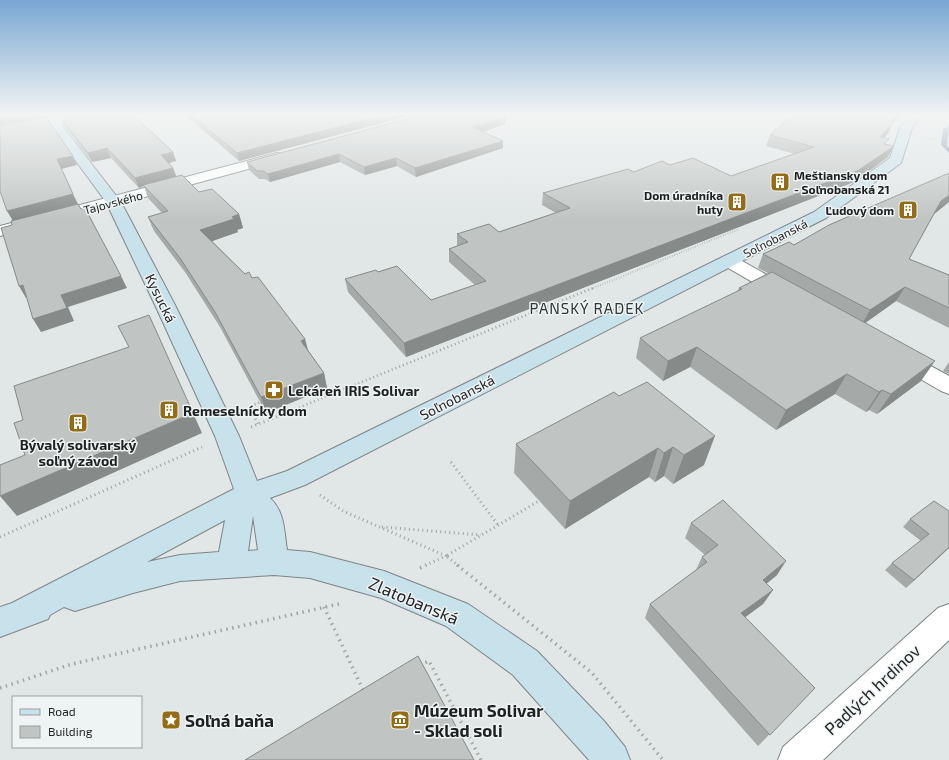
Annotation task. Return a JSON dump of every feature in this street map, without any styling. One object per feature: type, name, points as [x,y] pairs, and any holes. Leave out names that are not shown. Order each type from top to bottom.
[{"type":"street","name":"Kysucká","points":[[74,149],[113,202],[165,305],[227,436],[249,494]]},
{"type":"street","name":"Soľnobanská","points":[[12,618],[249,494],[296,478],[820,215],[896,160],[899,149]]},
{"type":"street","name":"Tajovského","points":[[0,231],[113,202],[291,153]]},
{"type":"street","name":"Soľnobanská","points":[[729,261],[798,300]]},
{"type":"street","points":[[887,351],[949,386]]},
{"type":"street","points":[[232,564],[235,526],[239,511],[249,494],[268,513],[274,562]]},
{"type":"street","name":"Zlatobanská","points":[[12,618],[133,579],[180,568],[274,562],[310,566],[344,573],[384,584],[457,615],[525,663],[591,734],[612,760]]},
{"type":"street","name":"Padlých hrdinov","points":[[796,760],[949,619]]},
{"type":"path","points":[[0,537],[227,436],[746,226]]},
{"type":"path","points":[[258,424],[249,407],[261,402]]},
{"type":"path","points":[[451,462],[498,525]]},
{"type":"path","points":[[296,478],[343,511],[446,556]]},
{"type":"path","points":[[0,688],[72,664],[345,603],[446,556],[539,501]]},
{"type":"path","points":[[380,527],[481,535]]},
{"type":"path","points":[[324,607],[366,697]]},
{"type":"path","points":[[415,668],[428,661],[481,760]]},
{"type":"building","points":[[0,149],[68,149],[73,156],[57,159],[73,194],[7,211],[0,191]]},
{"type":"building","points":[[85,149],[101,149],[88,153]]},
{"type":"building","points":[[108,149],[170,149],[173,152],[161,155],[173,168],[135,178]]},
{"type":"building","points":[[233,149],[251,149],[237,153]]},
{"type":"building","points":[[293,149],[475,149],[415,168],[396,158],[364,167],[339,154],[268,174],[263,171],[257,171],[247,162]]},
{"type":"building","points":[[807,149],[889,149],[859,170],[404,343],[345,279],[376,270],[378,272],[397,266],[431,300],[486,281],[449,249],[468,242],[457,234],[489,224],[499,232],[570,208],[543,193],[628,169],[634,172],[662,161],[670,165],[693,158],[731,176]]},
{"type":"building","points":[[949,173],[949,195],[941,201],[909,259],[949,275],[949,308],[905,287],[870,310],[763,254],[789,242],[794,245],[829,225]]},
{"type":"building","points":[[182,175],[199,192],[212,189],[239,214],[232,217],[234,219],[200,230],[245,274],[249,272],[252,278],[258,277],[305,339],[301,341],[324,373],[261,397],[215,312],[180,258],[148,217],[168,211],[143,185]]},
{"type":"building","points":[[78,204],[81,209],[85,208],[121,276],[61,295],[67,308],[33,319],[23,285],[19,286],[1,228],[12,225],[11,221]]},
{"type":"building","points":[[772,272],[935,361],[891,394],[882,390],[879,392],[847,374],[786,410],[697,347],[668,361],[640,338],[742,289],[739,288]]},
{"type":"building","points":[[149,315],[193,413],[0,496],[0,465],[25,455],[14,423],[23,420],[14,386],[129,347],[118,326]]},
{"type":"building","points":[[647,382],[715,436],[684,455],[673,447],[664,453],[658,448],[570,501],[516,444],[614,392],[619,396]]},
{"type":"building","points":[[723,500],[786,561],[763,580],[773,590],[741,613],[815,688],[770,735],[650,604],[707,562],[702,557],[718,545],[691,523]]},
{"type":"building","points":[[934,501],[949,511],[949,547],[914,580],[892,563],[929,534],[910,519]]},
{"type":"building","points":[[418,656],[474,760],[245,760]]},
{"type":"place","name":"Meštiansky dom - Soľnobanská 21","points":[[780,182]]},
{"type":"place","name":"Dom úradníka huty","points":[[737,202]]},
{"type":"place","name":"Ľudový dom","points":[[908,210]]},
{"type":"place","name":"Lekáreň IRIS Solivar","points":[[274,390]]},
{"type":"place","name":"Remeselnícky dom","points":[[169,410]]},
{"type":"place","name":"Bývalý solivarský soľný závod","points":[[78,423]]},
{"type":"place","name":"Soľná baňa","points":[[171,720]]},
{"type":"place","name":"Múzeum Solivar - Sklad soli","points":[[400,720]]},
{"type":"district","name":"PANSKÝ RADEK","points":[[587,308]]}]
